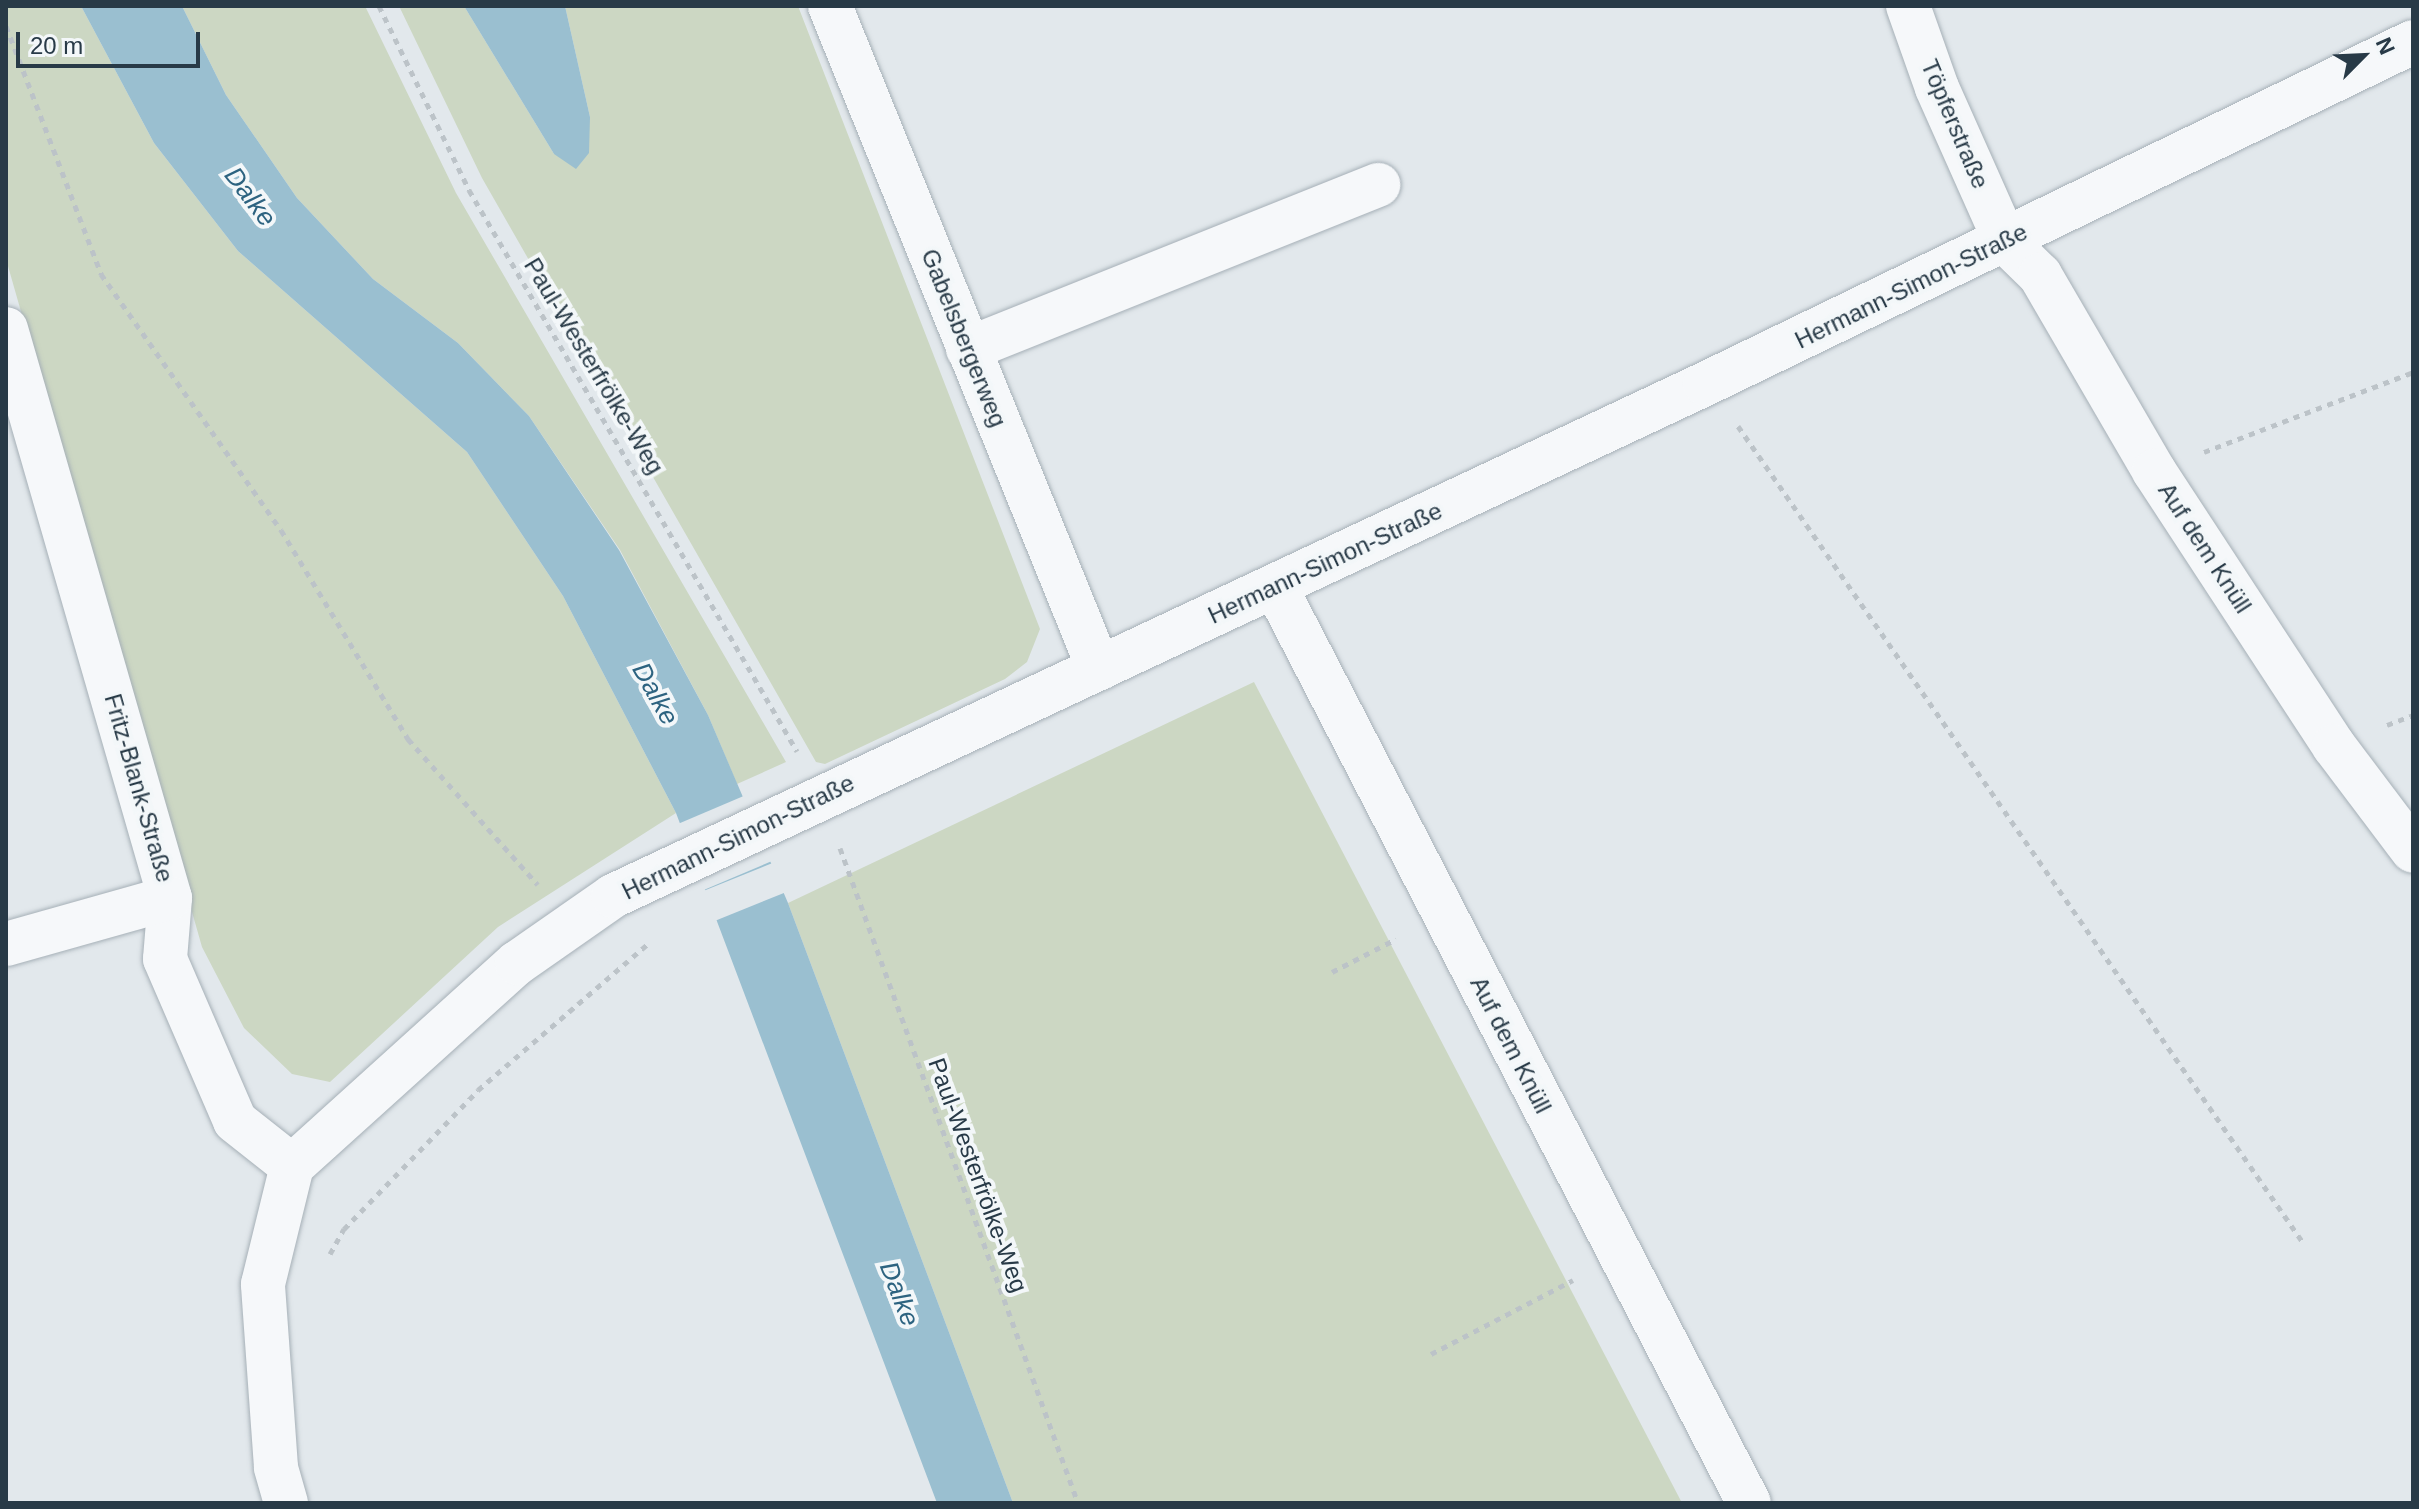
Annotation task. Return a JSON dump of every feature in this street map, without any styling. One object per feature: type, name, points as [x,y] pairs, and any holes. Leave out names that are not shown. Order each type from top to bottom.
[{"type":"street","name":"Gabelsbergerweg","points":[[830,6],[1099,669]]},
{"type":"street","name":"Töpferstraße","points":[[1908,6],[1937,88],[2005,241]]},
{"type":"street","name":"Hermann-Simon-Straße","points":[[292,1166],[517,963],[613,896],[2005,241],[2413,42]]},
{"type":"street","points":[[968,349],[1378,185]]},
{"type":"street","name":"Auf dem Knüll","points":[[2005,241],[2040,275],[2154,471],[2334,746],[2413,851]]},
{"type":"street","name":"Fritz-Blank-Straße","points":[[6,329],[23,447],[170,898],[165,959],[235,1121],[292,1166]]},
{"type":"street","name":"Auf dem Knüll","points":[[1275,586],[1749,1503]]},
{"type":"street","points":[[6,944],[170,898]]},
{"type":"street","points":[[286,1503],[276,1467],[263,1284],[292,1166]]},
{"type":"path","name":"Paul-Westerfrölke-Weg","points":[[379,6],[469,190],[790,737]]},
{"type":"path","points":[[6,26],[101,274],[281,530],[408,739],[573,925]]},
{"type":"path","points":[[2154,471],[2413,372]]},
{"type":"path","points":[[1752,444],[2302,1241]]},
{"type":"path","name":"Paul-Westerfrölke-Weg","points":[[844,860],[1078,1503]]},
{"type":"path","points":[[1332,972],[1443,914]]},
{"type":"path","points":[[324,1264],[344,1229],[478,1090],[658,938]]},
{"type":"path","points":[[1431,1354],[1620,1255]]},
{"type":"green space","points":[[6,6],[81,6],[154,143],[238,251],[467,452],[563,596],[676,813],[498,927],[330,1082],[292,1074],[244,1028],[202,947],[6,259]]},
{"type":"green space","points":[[182,6],[365,6],[456,193],[786,762],[737,784],[708,715],[620,550],[529,416],[458,343],[373,279],[297,198],[226,95]]},
{"type":"green space","points":[[399,6],[464,6],[554,154],[590,117],[565,6],[798,6],[1040,629],[1027,662],[1005,679],[825,764],[816,762],[482,178]]},
{"type":"green space","points":[[1254,682],[1682,1503],[1013,1503],[788,903]]},
{"type":"water","name":"Dalke","points":[[81,6],[182,6],[226,95],[297,198],[373,279],[458,343],[529,416],[619,550],[708,715],[788,903],[1013,1503],[937,1503],[676,813],[563,596],[467,452],[238,251],[154,143]]},
{"type":"water","points":[[464,6],[565,6],[590,117],[589,153],[576,169],[554,154]]},
{"type":"pier","points":[[746,795],[774,860],[704,890],[676,825]]},
{"type":"pier","points":[[775,862],[787,892],[715,921],[703,891]]}]
